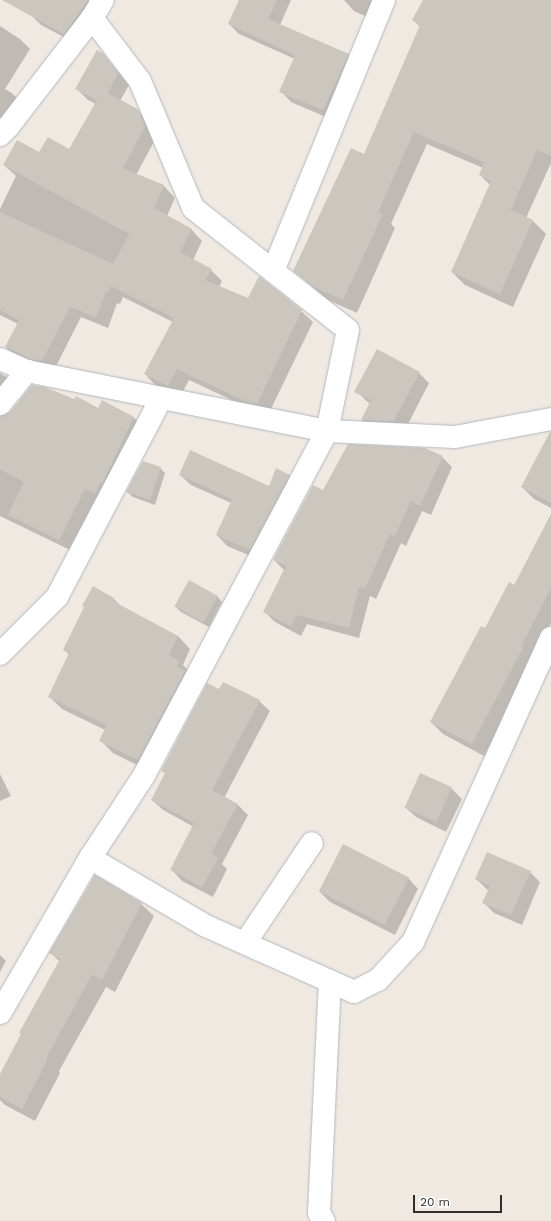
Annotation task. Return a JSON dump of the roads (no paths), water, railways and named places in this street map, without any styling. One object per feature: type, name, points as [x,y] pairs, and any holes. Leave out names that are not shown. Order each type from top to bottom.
[{"type":"street","points":[[273,271],[384,0]]},
{"type":"street","points":[[0,135],[8,127],[98,9],[140,82],[193,208],[348,330],[327,431],[145,774],[90,858],[0,1013]]},
{"type":"street","points":[[0,359],[27,371],[327,431],[455,437],[551,419]]},
{"type":"street","points":[[0,404],[27,371]]},
{"type":"street","points":[[0,654],[57,597],[161,399]]},
{"type":"street","points":[[90,858],[206,926],[354,992],[378,980],[413,942],[551,638]]},
{"type":"street","points":[[245,943],[312,843]]},
{"type":"street","points":[[324,1221],[319,1213],[330,981]]}]
